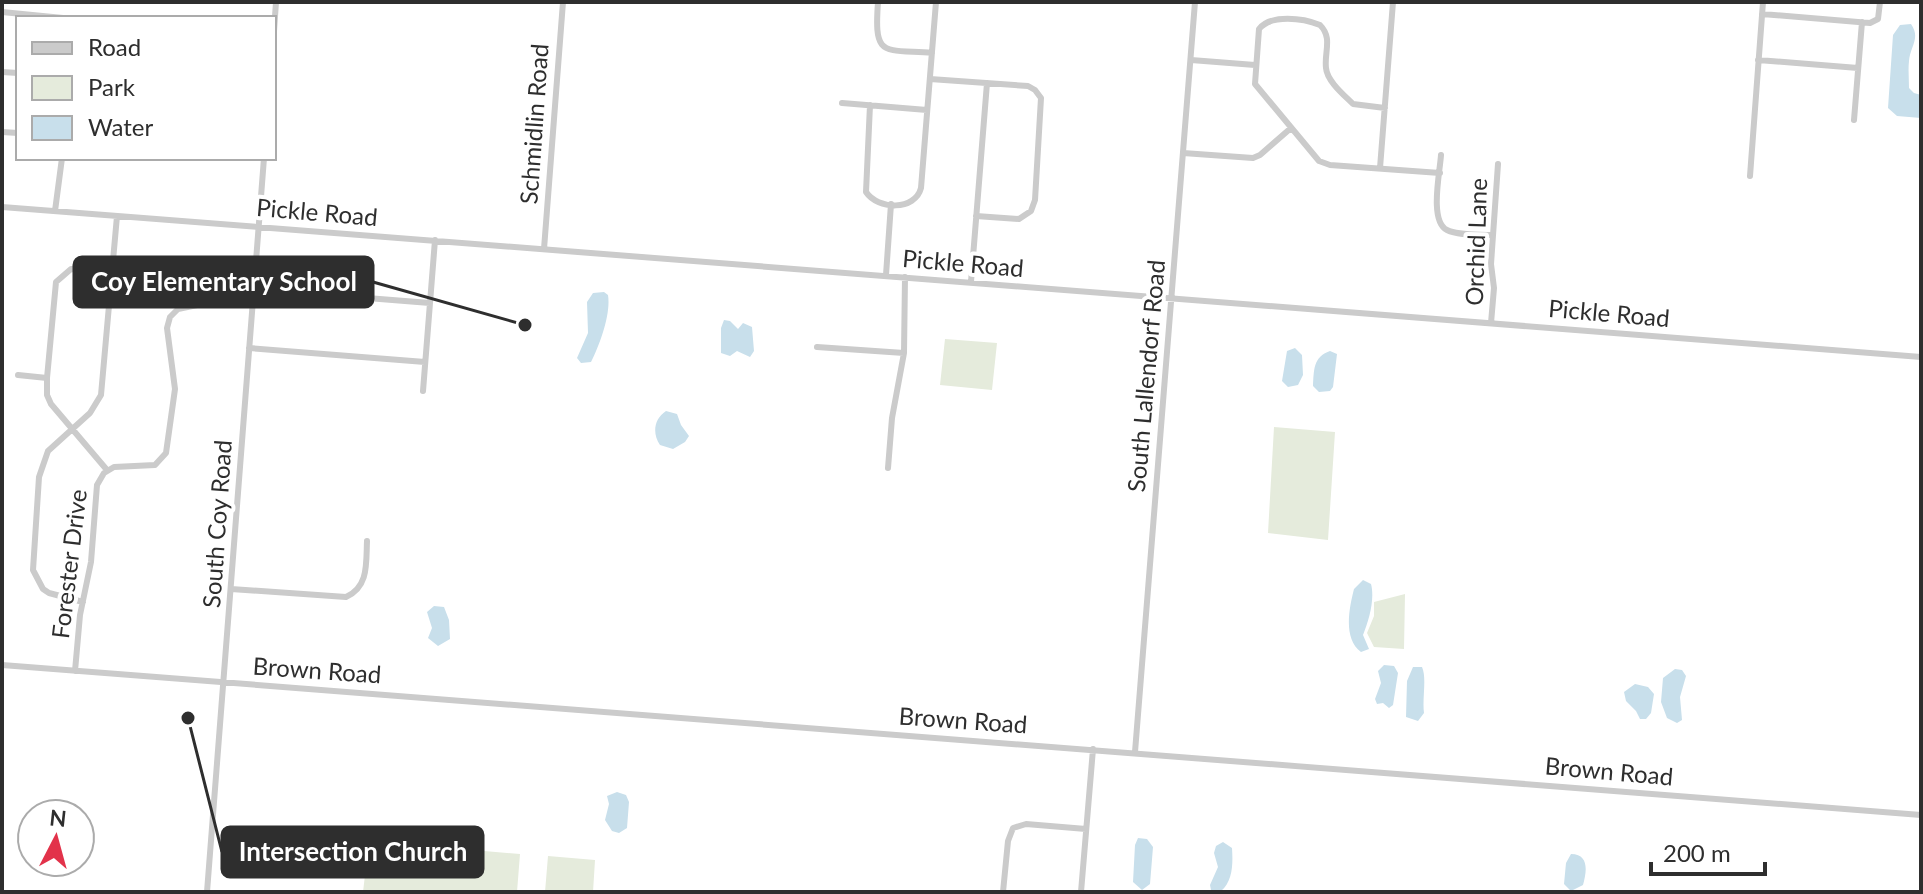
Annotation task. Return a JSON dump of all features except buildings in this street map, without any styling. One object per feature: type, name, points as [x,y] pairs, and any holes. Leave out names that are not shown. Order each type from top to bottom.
[{"type":"street","name":"Schmidlin Road","points":[[544,249],[563,2]]},
{"type":"street","points":[[878,2],[876,33],[882,45],[891,50],[932,53]]},
{"type":"street","points":[[870,105],[865,189],[872,200],[891,204],[910,203],[919,195],[936,2]]},
{"type":"street","name":"South Lallendorf Road","points":[[1135,752],[1195,2]]},
{"type":"street","points":[[1380,168],[1393,2]]},
{"type":"street","points":[[1750,176],[1763,2]]},
{"type":"street","points":[[1762,14],[1862,22],[1877,20],[1880,2]]},
{"type":"street","points":[[2,12],[43,16]]},
{"type":"street","points":[[1385,108],[1353,104],[1329,77],[1326,68],[1327,36],[1323,28],[1315,23],[1273,19],[1264,23],[1257,34],[1256,87],[1318,159],[1325,164],[1440,173]]},
{"type":"street","points":[[1854,120],[1862,22]]},
{"type":"street","points":[[1191,60],[1255,65]]},
{"type":"street","points":[[1758,60],[1858,68]]},
{"type":"street","points":[[930,79],[1026,86],[1036,91],[1042,105],[1032,210],[1019,219],[976,216]]},
{"type":"street","points":[[971,282],[987,83]]},
{"type":"street","points":[[842,103],[927,110]]},
{"type":"street","points":[[1183,153],[1253,158],[1291,128]]},
{"type":"street","points":[[1441,155],[1437,212],[1440,223],[1451,231],[1493,235]]},
{"type":"street","points":[[55,211],[62,160]]},
{"type":"street","name":"South Coy Road","points":[[207,892],[264,160]]},
{"type":"street","name":"Orchid Lane","points":[[1491,323],[1498,164]]},
{"type":"street","points":[[886,275],[891,204]]},
{"type":"street","name":"Pickle Road","points":[[2,207],[1921,357]]},
{"type":"street","points":[[83,602],[57,597],[43,589],[36,578],[32,561],[41,467],[48,451],[90,413],[101,395],[117,216]]},
{"type":"street","points":[[423,391],[435,240]]},
{"type":"street","points":[[107,470],[51,404],[47,395],[47,378],[53,294],[58,279],[71,269],[113,270]]},
{"type":"street","points":[[888,468],[892,418],[904,353],[905,277]]},
{"type":"street","name":"Forester Drive","points":[[75,671],[91,562],[96,491],[100,479],[107,470],[120,465],[159,464],[166,453],[176,384],[167,328],[170,317],[178,309],[202,304],[225,288],[254,289]]},
{"type":"street","points":[[254,289],[430,303]]},
{"type":"street","points":[[817,347],[904,353]]},
{"type":"street","points":[[249,348],[425,362]]},
{"type":"street","points":[[18,375],[47,378]]},
{"type":"street","points":[[231,589],[346,597],[356,591],[363,581],[367,541]]},
{"type":"street","name":"Brown Road","points":[[2,665],[1921,815]]},
{"type":"street","points":[[1081,892],[1093,749]]},
{"type":"street","points":[[1003,892],[1008,841],[1013,828],[1026,824],[1086,829]]},
{"type":"green space","points":[[945,339],[997,343],[992,390],[940,385]]},
{"type":"green space","points":[[1274,427],[1335,432],[1328,540],[1268,533]]},
{"type":"green space","points":[[1405,594],[1404,649],[1374,647],[1367,633],[1374,616],[1374,602]]},
{"type":"green space","points":[[369,841],[520,854],[517,892],[363,892]]},
{"type":"green space","points":[[548,856],[595,860],[593,892],[545,892]]},
{"type":"water","points":[[1911,24],[1915,38],[1909,61],[1909,88],[1921,95],[1921,118],[1897,116],[1888,108],[1893,35],[1900,25]]},
{"type":"water","points":[[604,292],[608,295],[608,303],[601,338],[591,362],[581,363],[577,358],[588,333],[587,302],[593,293]]},
{"type":"water","points":[[724,320],[730,321],[738,329],[743,323],[752,327],[754,351],[750,357],[737,351],[730,356],[721,353]]},
{"type":"water","points":[[1295,348],[1302,355],[1303,375],[1298,385],[1288,387],[1282,381],[1287,351]]},
{"type":"water","points":[[1330,351],[1337,354],[1333,387],[1330,391],[1319,392],[1313,386],[1316,365],[1320,357]]},
{"type":"water","points":[[666,411],[677,414],[689,436],[673,449],[660,445],[656,436],[657,422]]},
{"type":"water","points":[[1363,580],[1371,584],[1372,596],[1363,635],[1369,649],[1361,652],[1352,639],[1349,623],[1354,589]]},
{"type":"water","points":[[434,606],[444,607],[449,620],[450,639],[438,646],[428,638],[432,628],[427,612]]},
{"type":"water","points":[[1384,665],[1394,666],[1398,673],[1393,705],[1389,708],[1383,703],[1377,704],[1375,699],[1381,683],[1378,671]]},
{"type":"water","points":[[1413,667],[1422,667],[1424,677],[1424,713],[1418,721],[1406,717],[1407,681]]},
{"type":"water","points":[[1675,669],[1682,670],[1686,676],[1680,697],[1682,720],[1677,723],[1667,718],[1661,702],[1663,678]]},
{"type":"water","points":[[1635,684],[1648,687],[1654,694],[1651,713],[1646,719],[1640,719],[1626,701],[1624,692]]},
{"type":"water","points":[[617,792],[626,795],[629,802],[627,828],[619,833],[612,831],[605,820],[609,804],[607,796]]},
{"type":"water","points":[[1138,838],[1147,839],[1153,847],[1150,884],[1142,890],[1133,882]]},
{"type":"water","points":[[1223,842],[1232,848],[1230,877],[1221,891],[1211,890],[1210,885],[1218,867],[1214,853],[1216,846]]},
{"type":"water","points":[[1571,854],[1584,860],[1586,869],[1583,885],[1571,891],[1564,884],[1566,863]]},
{"type":"place","name":"Coy Elementary School","points":[[525,325]]},
{"type":"place","name":"Intersection Church","points":[[188,718]]}]
